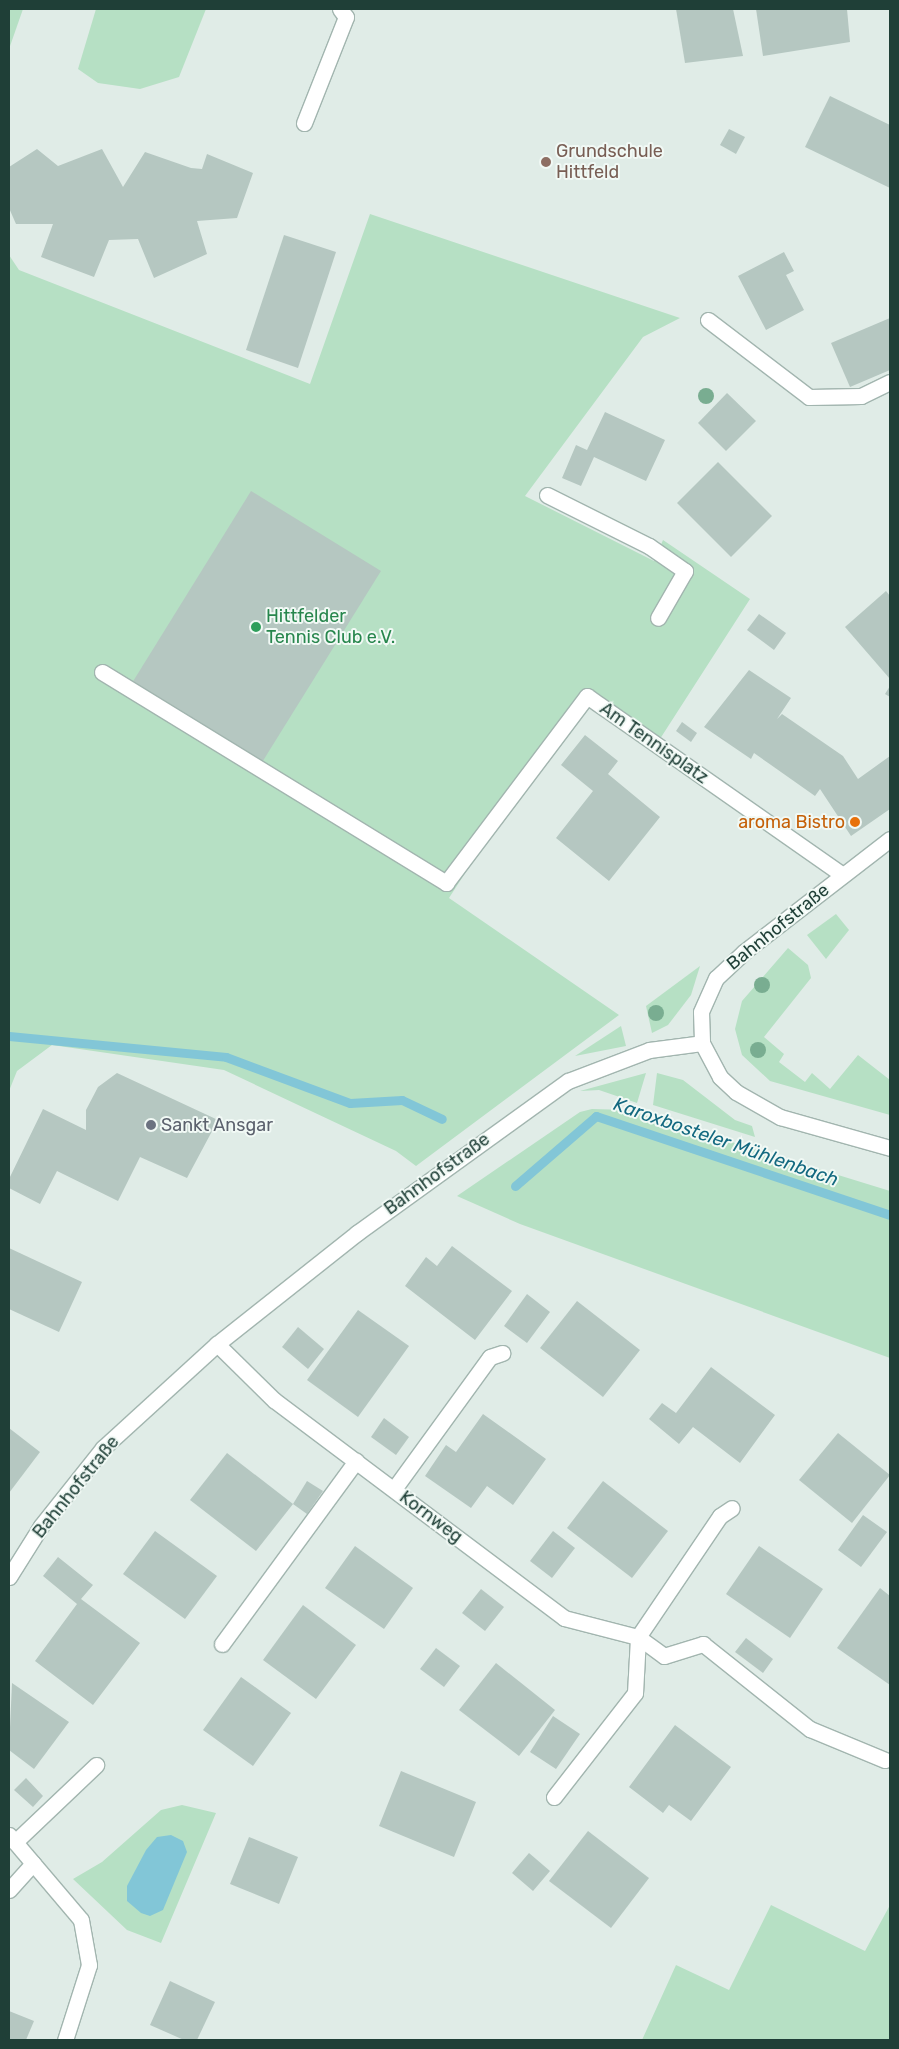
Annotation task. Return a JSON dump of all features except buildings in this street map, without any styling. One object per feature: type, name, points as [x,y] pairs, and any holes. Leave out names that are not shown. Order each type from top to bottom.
[{"type":"street","points":[[304,123],[346,17],[340,9]]},
{"type":"street","points":[[708,320],[810,397],[861,396],[890,382]]},
{"type":"street","points":[[547,495],[649,546],[685,571],[658,618]]},
{"type":"street","name":"Am Tennisplatz","points":[[102,672],[446,883],[587,696],[844,875]]},
{"type":"street","name":"Bahnhofstraße","points":[[9,1577],[41,1526],[103,1448],[217,1344],[357,1233],[541,1097],[609,1063],[649,1050],[702,1043],[701,1012],[716,978],[785,918],[890,839]]},
{"type":"street","points":[[702,1043],[720,1077],[756,1105],[780,1117],[890,1148]]},
{"type":"street","name":"Kornweg","points":[[217,1344],[274,1400],[564,1618],[638,1637],[664,1656],[702,1644],[810,1729],[885,1760]]},
{"type":"street","points":[[394,1489],[490,1356],[502,1353]]},
{"type":"street","points":[[222,1644],[356,1461]]},
{"type":"street","points":[[554,1798],[635,1693],[638,1637],[720,1516],[732,1508]]},
{"type":"street","points":[[65,2040],[89,1966],[81,1920],[12,1839],[96,1766]]},
{"type":"street","points":[[9,1890],[34,1863]]},
{"type":"green space","points":[[9,9],[23,9],[9,49]]},
{"type":"green space","points":[[96,9],[206,9],[179,77],[140,89],[98,83],[78,69]]},
{"type":"green space","points":[[370,214],[680,318],[643,337],[525,496],[654,561],[663,540],[750,599],[658,742],[590,697],[502,816],[449,898],[619,1015],[416,1166],[396,1151],[224,1070],[52,1045],[17,1071],[9,1091],[9,255],[19,270],[310,384]]},
{"type":"green space","points":[[836,914],[849,930],[826,959],[807,935]]},
{"type":"green space","points":[[788,948],[808,965],[811,978],[764,1037],[784,1054],[779,1062],[805,1082],[812,1073],[830,1089],[858,1055],[890,1080],[890,1115],[770,1081],[742,1055],[735,1029],[742,1001]]},
{"type":"green space","points":[[700,966],[691,995],[668,1025],[652,1033],[646,1006]]},
{"type":"green space","points":[[621,1026],[626,1046],[575,1056]]},
{"type":"green space","points":[[646,1073],[637,1103],[599,1090],[580,1091]]},
{"type":"green space","points":[[657,1073],[683,1080],[735,1120],[752,1126],[755,1137],[653,1105]]},
{"type":"green space","points":[[592,1109],[628,1110],[890,1191],[890,1358],[520,1224],[457,1196],[580,1112]]},
{"type":"green space","points":[[182,1805],[216,1813],[161,1943],[127,1930],[73,1879],[102,1862],[161,1810]]},
{"type":"green space","points":[[771,1905],[865,1951],[890,1905],[890,2040],[642,2040],[676,1965],[729,1990]]},
{"type":"water","points":[[171,1835],[183,1841],[187,1852],[163,1910],[150,1916],[141,1913],[127,1901],[127,1886],[146,1850],[157,1837]]},
{"type":"waterway","name":"Karoxbosteler Mühlenbach","points":[[9,1036],[226,1057],[350,1103],[402,1100],[442,1119]]},
{"type":"waterway","name":"Karoxbosteler Mühlenbach","points":[[515,1186],[596,1116],[890,1215]]},
{"type":"place","name":"Grundschule Hittfeld","points":[[546,162]]},
{"type":"place","name":"Hittfelder Tennis Club e.V.","points":[[256,627]]},
{"type":"place","name":"aroma Bistro","points":[[855,822]]},
{"type":"place","name":"Sankt Ansgar","points":[[151,1125]]}]
